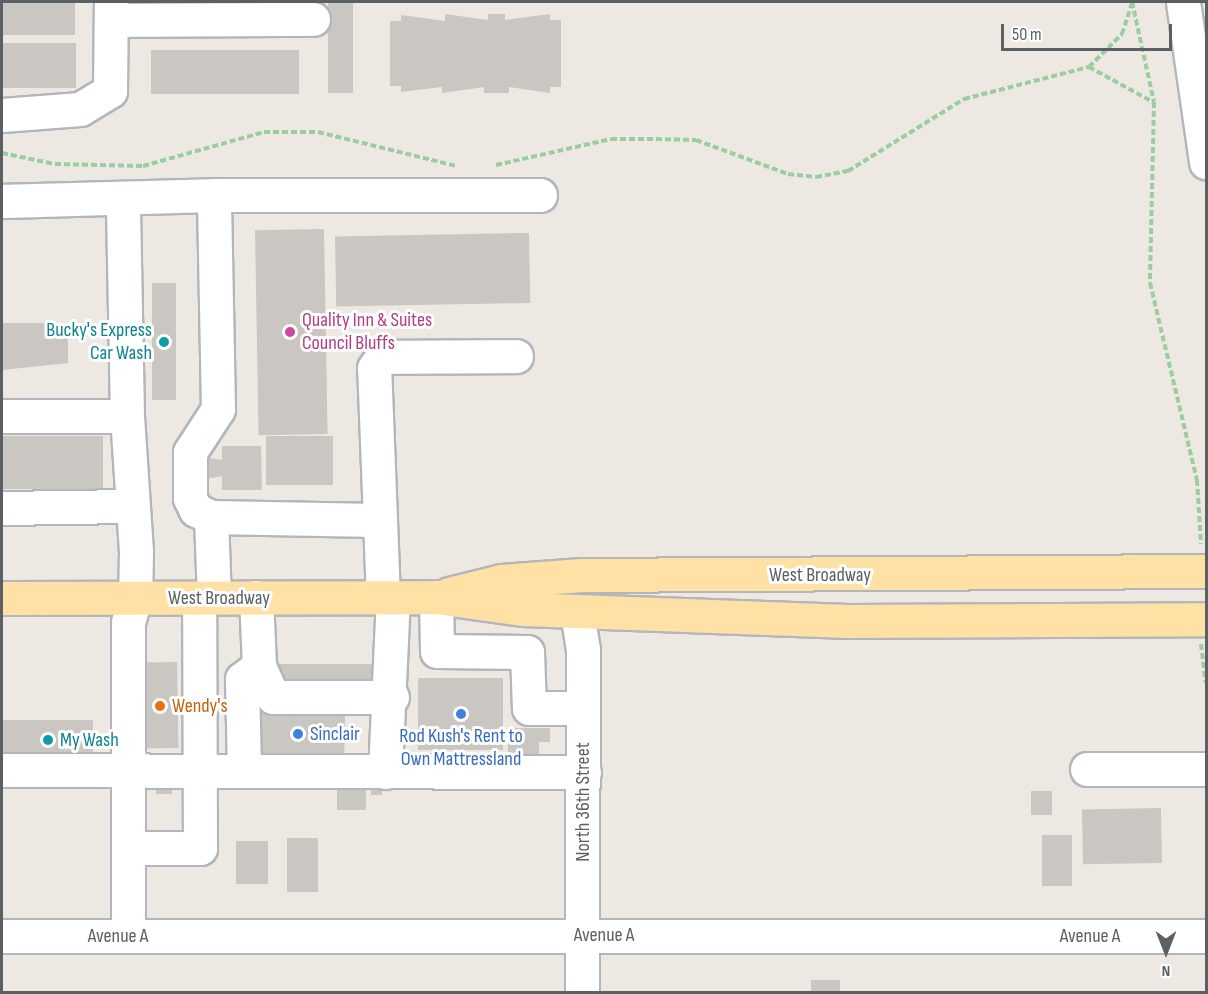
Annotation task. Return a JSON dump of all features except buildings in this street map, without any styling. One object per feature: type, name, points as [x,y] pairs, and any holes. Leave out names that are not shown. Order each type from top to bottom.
[{"type":"main road","name":"West Broadway","points":[[436,597],[501,581],[573,575],[1205,571]]},
{"type":"main road","name":"West Broadway","points":[[2,598],[436,597],[577,612],[954,622],[1204,619]]},
{"type":"street","points":[[1183,2],[1206,162]]},
{"type":"street","points":[[2,115],[54,115],[99,101],[110,91],[111,11],[313,19]]},
{"type":"street","points":[[214,195],[218,409],[190,452],[190,498],[196,510],[211,518],[377,520]]},
{"type":"street","points":[[2,201],[214,195],[540,195]]},
{"type":"street","points":[[123,198],[128,506],[135,598],[128,622],[128,936]]},
{"type":"street","points":[[385,772],[384,727],[392,697],[388,598],[377,520],[374,368],[382,357],[516,356]]},
{"type":"street","points":[[2,416],[127,416]]},
{"type":"street","points":[[2,508],[128,506]]},
{"type":"street","points":[[129,848],[200,848],[206,598],[211,518]]},
{"type":"street","points":[[256,597],[259,666],[273,697],[392,697]]},
{"type":"street","points":[[436,597],[437,651],[527,652],[529,708],[584,708]]},
{"type":"street","name":"North 36th Street","points":[[577,612],[584,708],[582,993]]},
{"type":"street","points":[[244,770],[242,679],[259,666]]},
{"type":"street","points":[[1087,769],[1206,769]]},
{"type":"street","points":[[2,770],[584,772]]},
{"type":"street","name":"Avenue A","points":[[2,936],[582,934],[1206,936]]},
{"type":"path","points":[[485,165],[551,156],[611,139],[656,138],[696,140],[788,174],[816,177],[848,171],[881,154],[964,99],[1089,67],[1122,33],[1132,2]]},
{"type":"path","points":[[1132,2],[1154,102],[1150,284],[1197,480],[1205,571]]},
{"type":"path","points":[[1089,67],[1154,102]]},
{"type":"path","points":[[2,153],[55,164],[143,165],[264,132],[318,132],[407,157],[465,165]]},
{"type":"path","points":[[1204,619],[1201,667],[1206,684]]},
{"type":"place","name":"Quality Inn & Suites Council Bluffs","points":[[290,332]]},
{"type":"place","name":"Bucky's Express Car Wash","points":[[164,342]]},
{"type":"place","name":"Wendy's","points":[[160,706]]},
{"type":"place","name":"Rod Kush's Rent to Own Mattressland","points":[[461,714]]},
{"type":"place","name":"Sinclair","points":[[298,734]]},
{"type":"place","name":"My Wash","points":[[48,740]]}]
